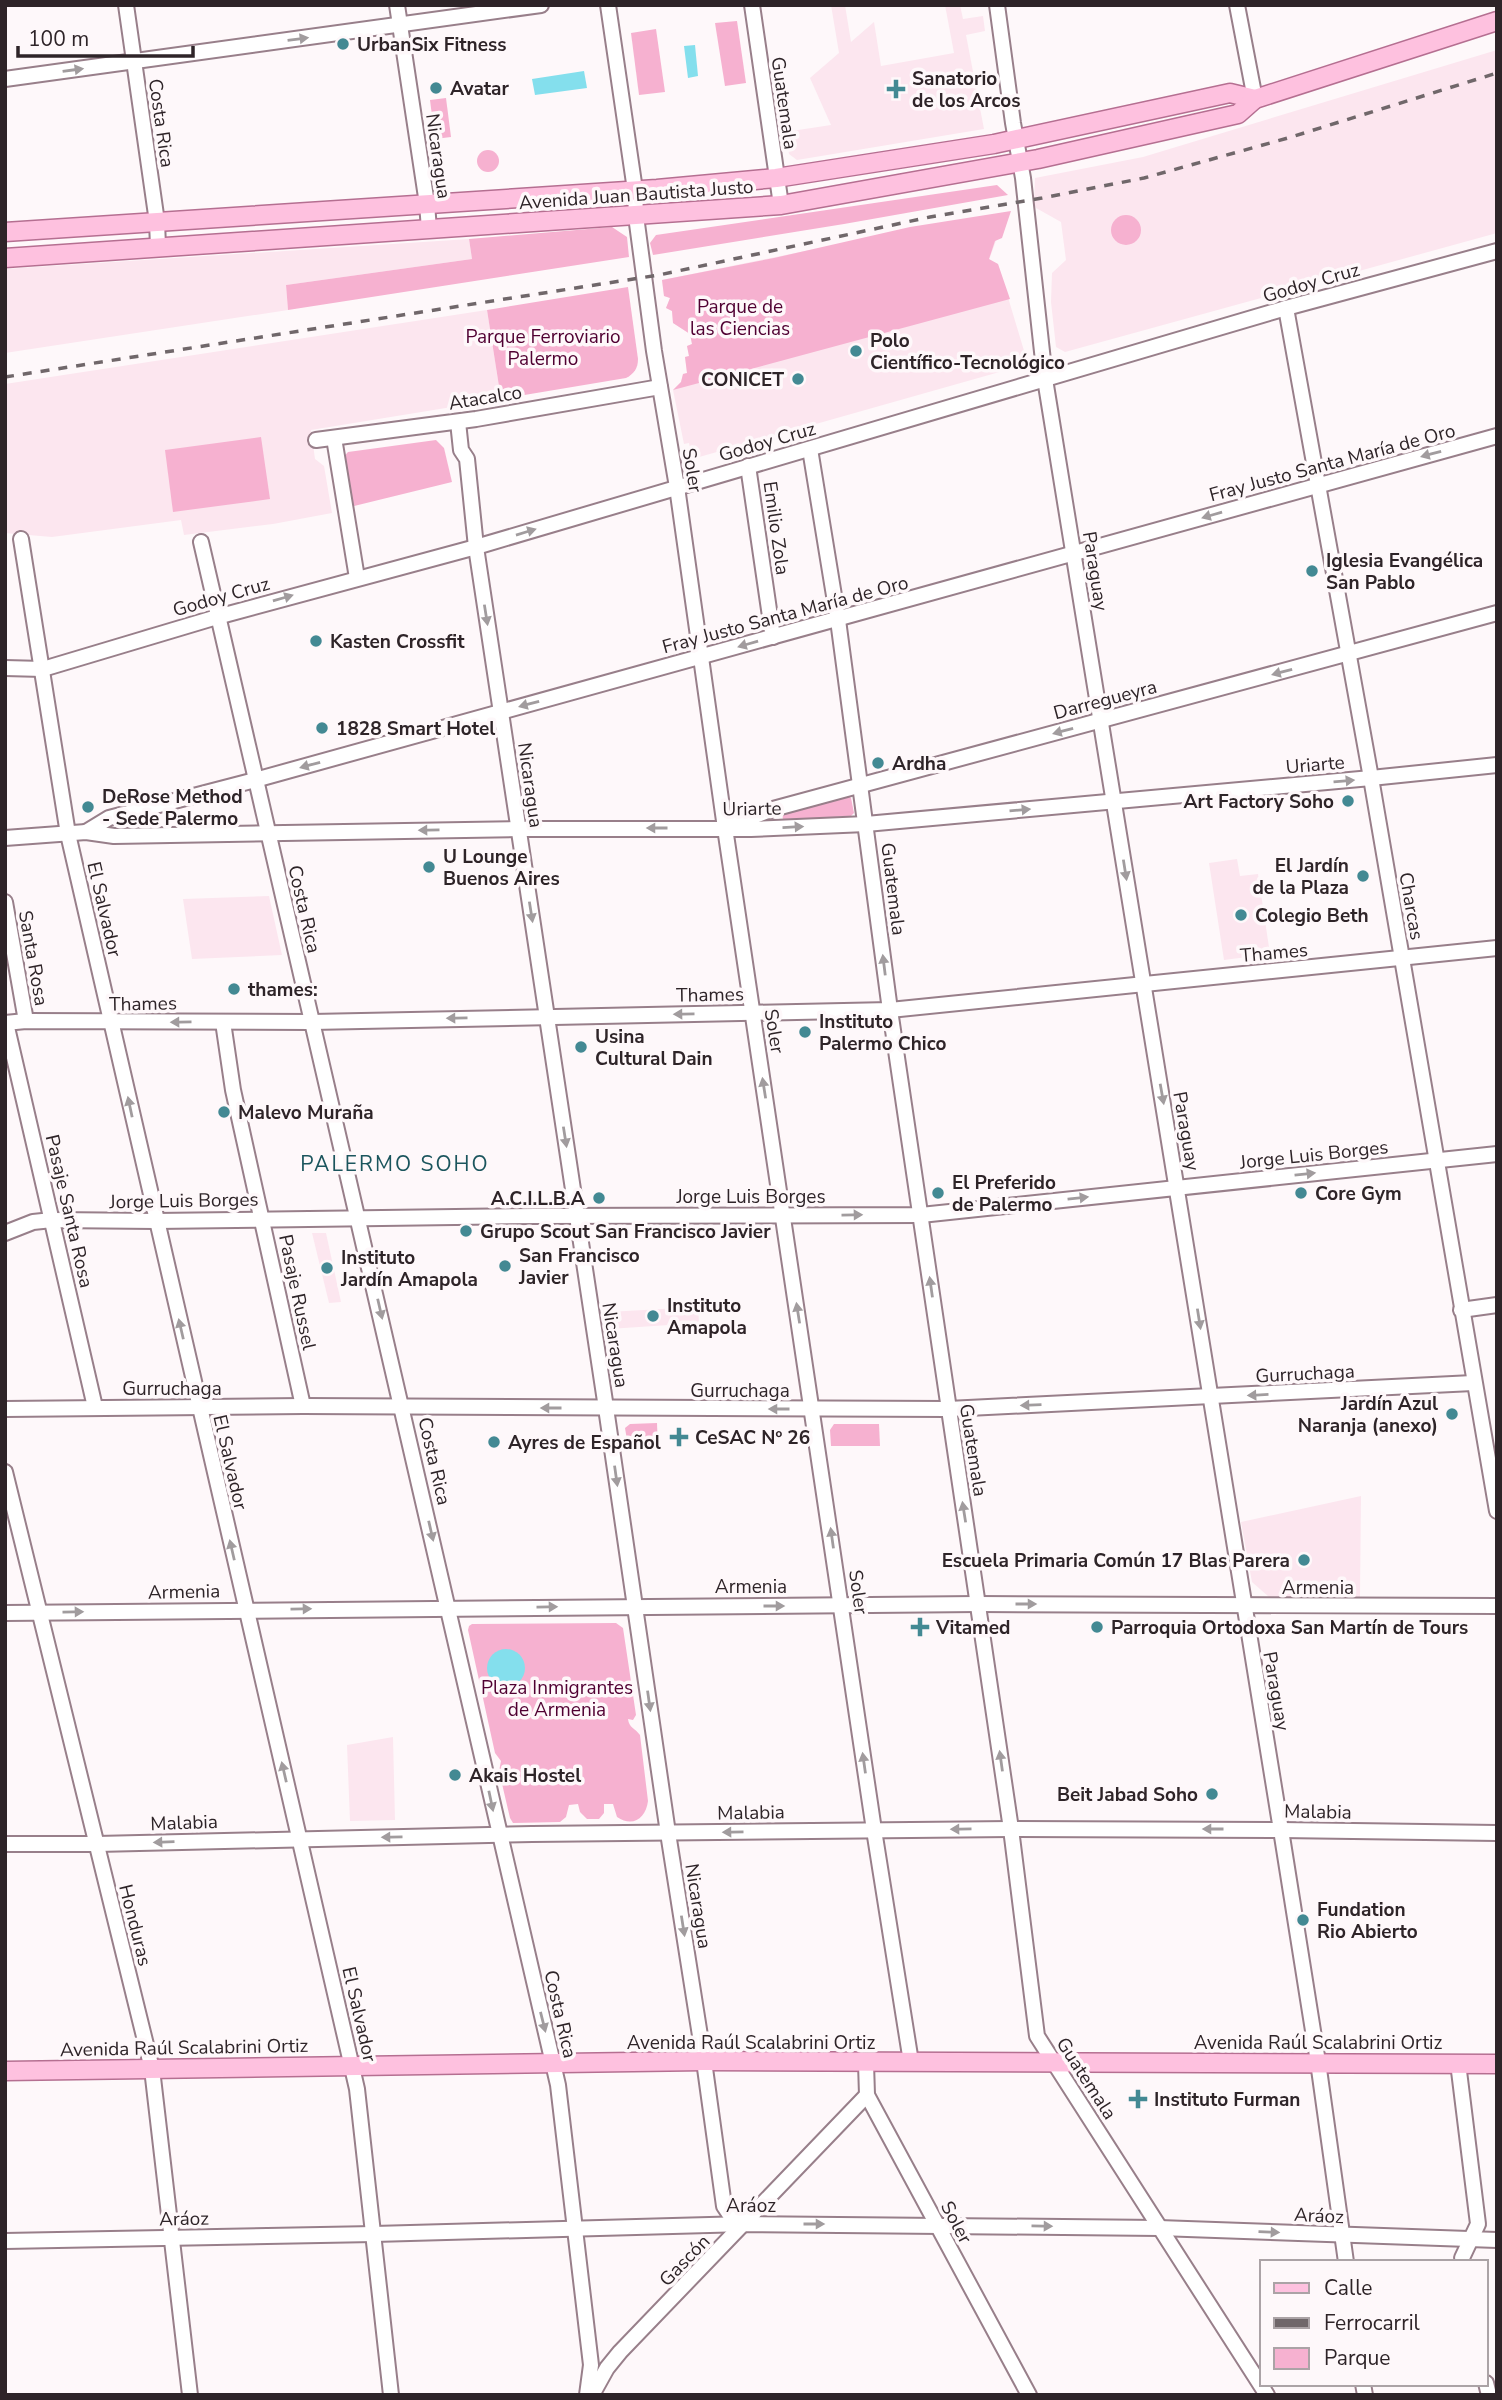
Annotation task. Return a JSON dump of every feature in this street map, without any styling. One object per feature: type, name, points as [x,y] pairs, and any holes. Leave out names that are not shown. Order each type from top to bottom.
[{"type":"main road","name":"Avenida Juan Bautista Justo","points":[[5,258],[780,205],[1021,162],[1238,114],[1255,99],[1497,21]]},
{"type":"main road","name":"Avenida Juan Bautista Justo","points":[[5,232],[635,190],[776,177],[1016,140],[1230,93],[1255,99]]},
{"type":"main road","name":"Avenida Raúl Scalabrini Ortiz","points":[[5,2071],[704,2061],[1497,2064]]},
{"type":"street","name":"Costa Rica","points":[[126,5],[158,222],[158,246]]},
{"type":"street","name":"Nicaragua","points":[[397,5],[429,229]]},
{"type":"street","points":[[5,79],[541,5]]},
{"type":"street","name":"Soler","points":[[608,5],[660,387],[677,487],[874,1830],[911,2062]]},
{"type":"street","name":"Guatemala","points":[[752,5],[780,205]]},
{"type":"street","name":"Paraguay","points":[[997,5],[1021,162],[1045,379],[1212,1398],[1243,1606],[1318,2062],[1346,2260]]},
{"type":"street","points":[[1237,5],[1255,99]]},
{"type":"street","name":"Godoy Cruz","points":[[5,668],[43,669],[217,617],[476,547],[1286,309],[1497,251]]},
{"type":"street","name":"Charcas","points":[[1286,309],[1371,778],[1473,1383],[1490,1432],[1497,1511]]},
{"type":"street","name":"Atacalco","points":[[316,440],[458,422],[660,387]]},
{"type":"street","name":"Nicaragua","points":[[458,422],[461,450],[467,459],[476,547],[724,2206],[730,2215],[746,2224]]},
{"type":"street","name":"Fray Justo Santa María de Oro","points":[[86,832],[109,818],[838,620],[1497,436]]},
{"type":"street","points":[[334,438],[357,578]]},
{"type":"street","name":"Guatemala","points":[[810,449],[838,620],[890,1010],[1011,1829],[1037,2036],[1260,2384]]},
{"type":"street","name":"Emilio Zola","points":[[748,466],[773,637]]},
{"type":"street","name":"El Salvador","points":[[21,538],[68,834],[357,2089],[391,2395]]},
{"type":"street","name":"Costa Rica","points":[[201,542],[403,1408],[498,1835],[558,2085],[591,2365],[590,2395]]},
{"type":"street","name":"Darregueyra","points":[[725,828],[774,809],[1497,613]]},
{"type":"street","name":"Uriarte","points":[[5,838],[86,832],[114,836],[518,829],[751,829],[866,824],[1497,765]]},
{"type":"street","name":"Santa Rosa","points":[[5,902],[26,1021]]},
{"type":"street","name":"Thames","points":[[6,1023],[312,1022],[890,1010],[1497,948]]},
{"type":"street","name":"Pasaje Russel","points":[[223,1021],[233,1090],[303,1406]]},
{"type":"street","name":"Pasaje Santa Rosa","points":[[6,1023],[95,1408]]},
{"type":"street","name":"Jorge Luis Borges","points":[[5,1233],[33,1222],[52,1220],[156,1222],[262,1218],[921,1214],[1497,1154]]},
{"type":"street","points":[[1461,1310],[1497,1305]]},
{"type":"street","name":"Gurruchaga","points":[[5,1409],[303,1406],[948,1409],[1473,1383]]},
{"type":"street","name":"Honduras","points":[[5,1472],[152,2069],[190,2395]]},
{"type":"street","name":"Armenia","points":[[5,1613],[978,1604],[1497,1606]]},
{"type":"street","name":"Malabia","points":[[5,1844],[874,1830],[1497,1833]]},
{"type":"street","name":"Soler","points":[[866,2063],[867,2095],[1028,2395]]},
{"type":"street","points":[[1458,2063],[1478,2224],[1462,2260]]},
{"type":"street","name":"Gascón","points":[[590,2395],[620,2353],[867,2095]]},
{"type":"street","name":"Aráoz","points":[[5,2241],[746,2224],[1159,2228],[1497,2240]]},
{"type":"shaded area","name":"Sanatorio de los Arcos","points":[[831,5],[845,5],[851,42],[874,22],[881,66],[954,53],[945,5],[960,5],[963,19],[983,16],[985,31],[966,35],[984,129],[797,160],[789,154],[785,132],[831,125],[810,78],[839,53]]},
{"type":"shaded area","points":[[1497,50],[1497,233],[1065,352],[1056,347],[1051,302],[1052,273],[1066,260],[1061,222],[1036,208],[1034,204],[1035,178],[1143,157]]},
{"type":"shaded area","name":"Polo Científico-Tecnológico","points":[[997,238],[989,260],[998,264],[1028,364],[692,459],[689,443],[684,444],[673,390],[681,382],[683,374],[687,373],[685,357],[689,356],[687,346],[692,344],[690,334],[673,323],[672,311],[666,308],[670,298],[664,296],[662,280],[810,250]]},
{"type":"shaded area","points":[[469,239],[472,259],[286,285],[288,310],[5,353],[5,269]]},
{"type":"shaded area","points":[[487,310],[501,399],[311,430],[315,459],[324,466],[332,513],[273,524],[184,535],[181,520],[52,537],[5,533],[5,384]]},
{"type":"shaded area","name":"Colegio Beth","points":[[1237,859],[1240,876],[1258,874],[1270,954],[1224,960],[1209,863]]},
{"type":"shaded area","points":[[269,896],[282,955],[192,959],[183,899]]},
{"type":"shaded area","name":"Instituto Jardín Amapola","points":[[312,1233],[326,1233],[341,1302],[329,1303]]},
{"type":"shaded area","name":"Instituto Amapola","points":[[698,1307],[699,1323],[609,1329],[608,1312]]},
{"type":"shaded area","name":"Escuela Primaria Común 17 Blas Parera","points":[[1361,1496],[1360,1597],[1269,1597],[1252,1582],[1241,1522]]},
{"type":"shaded area","points":[[393,1737],[395,1820],[350,1821],[347,1745]]},
{"type":"green space","points":[[737,21],[746,83],[725,86],[715,23]]},
{"type":"green space","points":[[656,29],[665,92],[639,95],[631,33]]},
{"type":"green space","points":[[446,98],[451,137],[435,139],[430,100]]},
{"type":"green space","points":[[488,150],[498,157],[499,161],[492,171],[488,172],[478,165],[477,161],[484,151]]},
{"type":"green space","points":[[997,185],[1008,195],[653,255],[650,243],[656,235]]},
{"type":"green space","name":"Parque de las Ciencias","points":[[1011,211],[1002,238],[995,241],[989,259],[998,264],[1010,299],[673,390],[681,382],[683,374],[687,373],[685,357],[689,356],[687,346],[692,344],[690,334],[673,323],[672,311],[666,308],[670,298],[664,296],[662,280],[910,227]]},
{"type":"green space","points":[[1126,215],[1137,219],[1141,230],[1137,241],[1126,245],[1115,241],[1111,230],[1115,219]]},
{"type":"green space","points":[[612,227],[627,237],[629,257],[288,310],[286,285],[472,259],[469,239]]},
{"type":"green space","name":"Parque Ferroviario Palermo","points":[[628,287],[638,359],[631,375],[501,399],[487,310]]},
{"type":"green space","points":[[261,437],[270,499],[173,512],[165,450]]},
{"type":"green space","points":[[436,440],[444,448],[452,482],[350,507],[341,460],[348,452]]},
{"type":"green space","points":[[847,795],[851,798],[854,813],[851,816],[783,820],[782,812]]},
{"type":"green space","points":[[657,1423],[658,1450],[629,1452],[625,1428],[630,1424]]},
{"type":"green space","points":[[834,1424],[879,1424],[880,1446],[831,1446],[830,1430]]},
{"type":"green space","name":"Plaza Inmigrantes de Armenia","points":[[616,1623],[623,1628],[636,1715],[633,1720],[628,1719],[640,1735],[648,1801],[645,1812],[638,1820],[628,1822],[617,1817],[613,1804],[604,1804],[604,1813],[599,1819],[587,1819],[580,1812],[578,1804],[569,1805],[566,1817],[560,1822],[513,1823],[499,1771],[501,1761],[495,1753],[469,1626]]},
{"type":"water","points":[[695,45],[698,76],[688,78],[684,46]]},
{"type":"water","points":[[584,71],[587,88],[535,95],[532,79]]},
{"type":"water","points":[[506,1649],[519,1655],[525,1668],[519,1681],[506,1687],[493,1681],[487,1668],[493,1655]]},
{"type":"railway","points":[[5,377],[659,275],[930,217],[1144,178],[1288,138],[1497,73]]},
{"type":"place","name":"UrbanSix Fitness","points":[[343,44]]},
{"type":"place","name":"Avatar","points":[[436,88]]},
{"type":"place","name":"Sanatorio de los Arcos","points":[[896,89]]},
{"type":"place","name":"Polo Científico-Tecnológico","points":[[856,351]]},
{"type":"place","name":"CONICET","points":[[798,379]]},
{"type":"place","name":"Iglesia Evangélica San Pablo","points":[[1312,571]]},
{"type":"place","name":"Kasten Crossfit","points":[[316,641]]},
{"type":"place","name":"1828 Smart Hotel","points":[[322,728]]},
{"type":"place","name":"Ardha","points":[[878,763]]},
{"type":"place","name":"Art Factory Soho","points":[[1348,801]]},
{"type":"place","name":"DeRose Method - Sede Palermo","points":[[88,807]]},
{"type":"place","name":"U Lounge Buenos Aires","points":[[429,867]]},
{"type":"place","name":"El Jardín de la Plaza","points":[[1363,876]]},
{"type":"place","name":"Colegio Beth","points":[[1241,915]]},
{"type":"place","name":"thames:","points":[[234,989]]},
{"type":"place","name":"Instituto Palermo Chico","points":[[805,1032]]},
{"type":"place","name":"Usina Cultural Dain","points":[[581,1047]]},
{"type":"place","name":"Malevo Muraña","points":[[224,1112]]},
{"type":"place","name":"El Preferido de Palermo","points":[[938,1193]]},
{"type":"place","name":"Core Gym","points":[[1301,1193]]},
{"type":"place","name":"A.C.I.L.B.A","points":[[599,1198]]},
{"type":"place","name":"Grupo Scout San Francisco Javier","points":[[466,1231]]},
{"type":"place","name":"San Francisco Javier","points":[[505,1266]]},
{"type":"place","name":"Instituto Jardín Amapola","points":[[327,1268]]},
{"type":"place","name":"Instituto Amapola","points":[[653,1316]]},
{"type":"place","name":"Jardín Azul Naranja (anexo)","points":[[1452,1414]]},
{"type":"place","name":"CeSAC Nº 26","points":[[679,1437]]},
{"type":"place","name":"Ayres de Español","points":[[494,1442]]},
{"type":"place","name":"Escuela Primaria Común 17 Blas Parera","points":[[1304,1560]]},
{"type":"place","name":"Vitamed","points":[[920,1627]]},
{"type":"place","name":"Parroquia Ortodoxa San Martín de Tours","points":[[1097,1627]]},
{"type":"place","name":"Akais Hostel","points":[[455,1775]]},
{"type":"place","name":"Beit Jabad Soho","points":[[1212,1794]]},
{"type":"place","name":"Fundation Rio Abierto","points":[[1303,1920]]},
{"type":"place","name":"Instituto Furman","points":[[1138,2099]]},
{"type":"district","name":"PALERMO SOHO","points":[[395,1164]]}]
